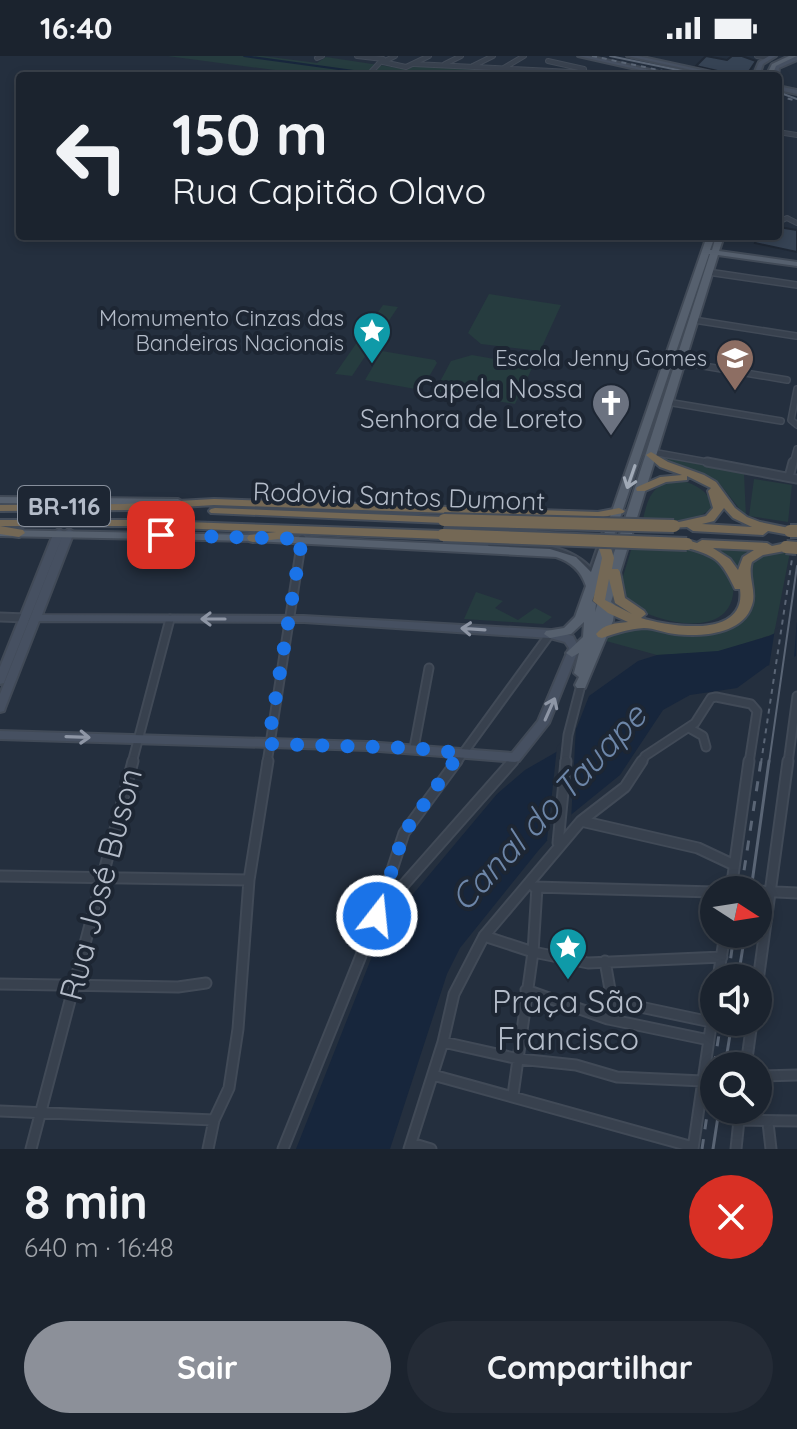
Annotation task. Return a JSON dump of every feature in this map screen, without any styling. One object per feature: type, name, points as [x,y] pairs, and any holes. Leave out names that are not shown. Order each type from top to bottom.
[{"type":"highway","points":[[651,453],[667,469],[711,483],[724,493],[723,502],[710,519],[674,526]]},
{"type":"highway","points":[[641,489],[664,479],[683,478],[707,486],[733,513],[749,522],[794,531]]},
{"type":"highway","points":[[128,506],[183,502],[598,515],[619,511]]},
{"type":"highway","name":"Rodovia Santos Dumont","points":[[0,508],[128,506],[794,531]]},
{"type":"highway","name":"Rodovia Santos Dumont","points":[[0,523],[129,523],[792,547]]},
{"type":"highway","points":[[253,538],[329,530]]},
{"type":"highway","points":[[0,531],[19,533]]},
{"type":"highway","points":[[595,636],[625,625],[695,631],[728,624],[740,614],[747,602],[740,573],[721,556],[687,544]]},
{"type":"highway","points":[[614,572],[618,596],[630,609],[662,621],[694,626],[716,622],[733,613],[740,596],[740,573],[753,554],[792,547]]},
{"type":"highway","points":[[605,548],[608,558],[598,597],[606,607],[653,626]]},
{"type":"main road","points":[[764,72],[767,64],[784,56]]},
{"type":"main road","points":[[773,72],[774,65],[795,57]]},
{"type":"main road","points":[[581,685],[676,374],[674,360],[703,240]]},
{"type":"main road","points":[[550,634],[567,631],[577,624],[590,595],[674,360],[694,319],[708,272],[711,240]]},
{"type":"main road","points":[[699,300],[692,299],[692,285],[717,240]]},
{"type":"main road","points":[[711,250],[797,262]]},
{"type":"main road","points":[[686,305],[691,304],[694,319]]},
{"type":"main road","name":"BR-116","points":[[0,500],[183,502]]},
{"type":"main road","name":"BR-116","points":[[19,533],[302,539],[560,554],[583,567],[590,595]]},
{"type":"main road","points":[[590,595],[595,636]]},
{"type":"main road","points":[[572,653],[595,636]]},
{"type":"street","points":[[357,56],[407,67],[429,56]]},
{"type":"street","points":[[371,72],[384,60],[395,56]]},
{"type":"street","points":[[422,59],[444,65],[461,56]]},
{"type":"street","points":[[451,61],[472,67],[493,56]]},
{"type":"street","points":[[479,64],[501,69],[524,56]]},
{"type":"street","points":[[508,65],[532,70],[555,56]]},
{"type":"street","points":[[630,56],[708,72]]},
{"type":"street","points":[[757,56],[771,57]]},
{"type":"street","points":[[573,66],[584,57],[655,72]]},
{"type":"street","points":[[756,72],[757,68],[771,57]]},
{"type":"street","points":[[548,61],[596,72]]},
{"type":"street","points":[[601,72],[614,63]]},
{"type":"street","points":[[414,64],[577,72]]},
{"type":"street","points":[[636,72],[641,69]]},
{"type":"street","points":[[782,215],[786,218]]},
{"type":"street","points":[[782,220],[795,218]]},
{"type":"street","points":[[708,272],[797,285]]},
{"type":"street","points":[[694,319],[796,336]]},
{"type":"street","points":[[674,360],[787,380]]},
{"type":"street","points":[[797,389],[791,420],[797,425]]},
{"type":"street","points":[[667,402],[781,421]]},
{"type":"street","points":[[789,477],[797,449]]},
{"type":"street","points":[[651,453],[797,479]]},
{"type":"street","points":[[490,515],[611,519],[592,574],[585,564],[568,553],[492,547],[490,515]]},
{"type":"street","points":[[0,708],[30,618],[64,532]]},
{"type":"street","points":[[208,1149],[214,1120],[229,1088],[238,1029],[249,880],[302,539]]},
{"type":"street","points":[[0,617],[289,619],[550,634],[572,642],[572,653],[543,723],[377,916]]},
{"type":"street","points":[[0,680],[30,618]]},
{"type":"street","name":"Rua José Buson","points":[[31,1149],[170,619]]},
{"type":"street","points":[[283,1149],[344,991],[377,916],[404,833],[550,634]]},
{"type":"street","points":[[414,748],[429,668]]},
{"type":"street","points":[[558,846],[568,735],[581,685]]},
{"type":"street","points":[[797,696],[772,890],[797,893]]},
{"type":"street","points":[[431,1149],[410,1146],[443,1042],[454,994],[484,936],[581,821],[625,787],[645,756],[689,728],[711,698],[722,697],[756,707],[732,876]]},
{"type":"street","points":[[689,728],[703,736],[706,747]]},
{"type":"street","points":[[0,735],[414,748],[515,758]]},
{"type":"street","points":[[581,821],[698,848],[732,864]]},
{"type":"street","points":[[0,876],[249,880]]},
{"type":"street","points":[[524,885],[700,892]]},
{"type":"street","points":[[513,1095],[533,952],[537,887]]},
{"type":"street","points":[[484,936],[533,952],[588,963],[722,957]]},
{"type":"street","points":[[721,964],[723,948]]},
{"type":"street","points":[[605,961],[612,1001],[608,1019]]},
{"type":"street","points":[[0,984],[178,987],[206,983]]},
{"type":"street","points":[[526,990],[608,1019],[709,1040]]},
{"type":"street","points":[[612,1001],[700,1020]]},
{"type":"street","points":[[707,1052],[709,1036]]},
{"type":"street","points":[[443,1042],[519,1059],[576,1065],[617,1077],[700,1081]]},
{"type":"street","points":[[433,1075],[693,1148],[700,1101]]},
{"type":"street","points":[[772,1076],[797,1075]]},
{"type":"street","points":[[0,1111],[214,1120]]},
{"type":"street","points":[[772,1123],[797,1121]]},
{"type":"street","points":[[736,1149],[739,1124]]},
{"type":"street","points":[[768,1124],[771,1149]]},
{"type":"green space","points":[[167,56],[263,56],[317,63],[326,57],[405,69],[417,66],[547,72],[289,72]]},
{"type":"green space","points":[[489,294],[561,305],[540,351],[481,344],[468,333]]},
{"type":"green space","points":[[383,305],[398,307],[352,376],[335,374]]},
{"type":"green space","points":[[382,351],[435,360],[437,363],[421,390],[365,380]]},
{"type":"green space","points":[[472,355],[533,366],[515,404],[435,391],[451,361]]},
{"type":"green space","points":[[660,456],[744,473],[746,517],[719,483],[658,459]]},
{"type":"green space","points":[[754,479],[792,485],[788,522],[749,516]]},
{"type":"green space","points":[[683,481],[705,492],[713,505],[707,512],[681,520],[643,519],[655,490],[666,483]]},
{"type":"green space","points":[[632,547],[790,552],[774,634],[718,652],[657,655],[606,641],[609,632],[644,628],[682,633],[712,632],[751,605],[732,573],[733,596],[726,611],[713,620],[678,622],[640,610],[624,601],[620,586]]},
{"type":"green space","points":[[476,592],[503,601],[495,608],[518,620],[535,608],[552,617],[543,624],[464,619]]},
{"type":"water","name":"Canal do Tauape","points":[[797,622],[796,656],[767,666],[737,688],[690,695],[663,710],[620,775],[567,818],[460,948],[447,974],[390,1149],[296,1149],[382,931],[497,794],[525,770],[558,751],[577,727],[589,696],[638,661],[657,655],[718,651],[769,636]]},
{"type":"pier","points":[[797,619],[794,658],[769,667],[775,629]]},
{"type":"pier","points":[[576,726],[571,821],[552,840],[547,840],[557,747]]},
{"type":"building","points":[[706,56],[727,60],[732,56],[742,56],[756,61],[749,72],[722,72],[696,66]]},
{"type":"building","points":[[782,228],[797,230],[797,252],[755,243],[756,240],[782,240]]},
{"type":"waterway","points":[[244,56],[361,72]]},
{"type":"tram line","points":[[610,56],[688,72]]},
{"type":"tram line","points":[[782,93],[797,99]]},
{"type":"tram line","points":[[769,763],[797,566]]},
{"type":"tram line","points":[[753,876],[769,761]]},
{"type":"tram line","points":[[740,964],[743,948]]},
{"type":"tram line","points":[[727,1052],[730,1036]]},
{"type":"tram line","points":[[713,1149],[717,1124]]},
{"type":"railway","points":[[592,56],[668,72]]},
{"type":"railway","points":[[782,97],[797,101]]},
{"type":"railway","points":[[761,763],[797,526]]},
{"type":"railway","points":[[743,876],[761,761]]},
{"type":"railway","points":[[730,964],[732,948]]},
{"type":"railway","points":[[716,1052],[719,1036]]},
{"type":"railway","points":[[702,1149],[706,1124]]},
{"type":"place","name":"Momumento Cinzas das Bandeiras Nacionais","points":[[372,365]]},
{"type":"place","name":"Escola Jenny Gomes","points":[[735,392]]},
{"type":"place","name":"Capela Nossa Senhora de Loreto","points":[[611,437]]},
{"type":"place","name":"Praça São Francisco","points":[[568,981]]},
{"type":"route","points":[[161,535],[302,539],[268,744],[414,748],[460,753],[404,833],[377,916]]}]
